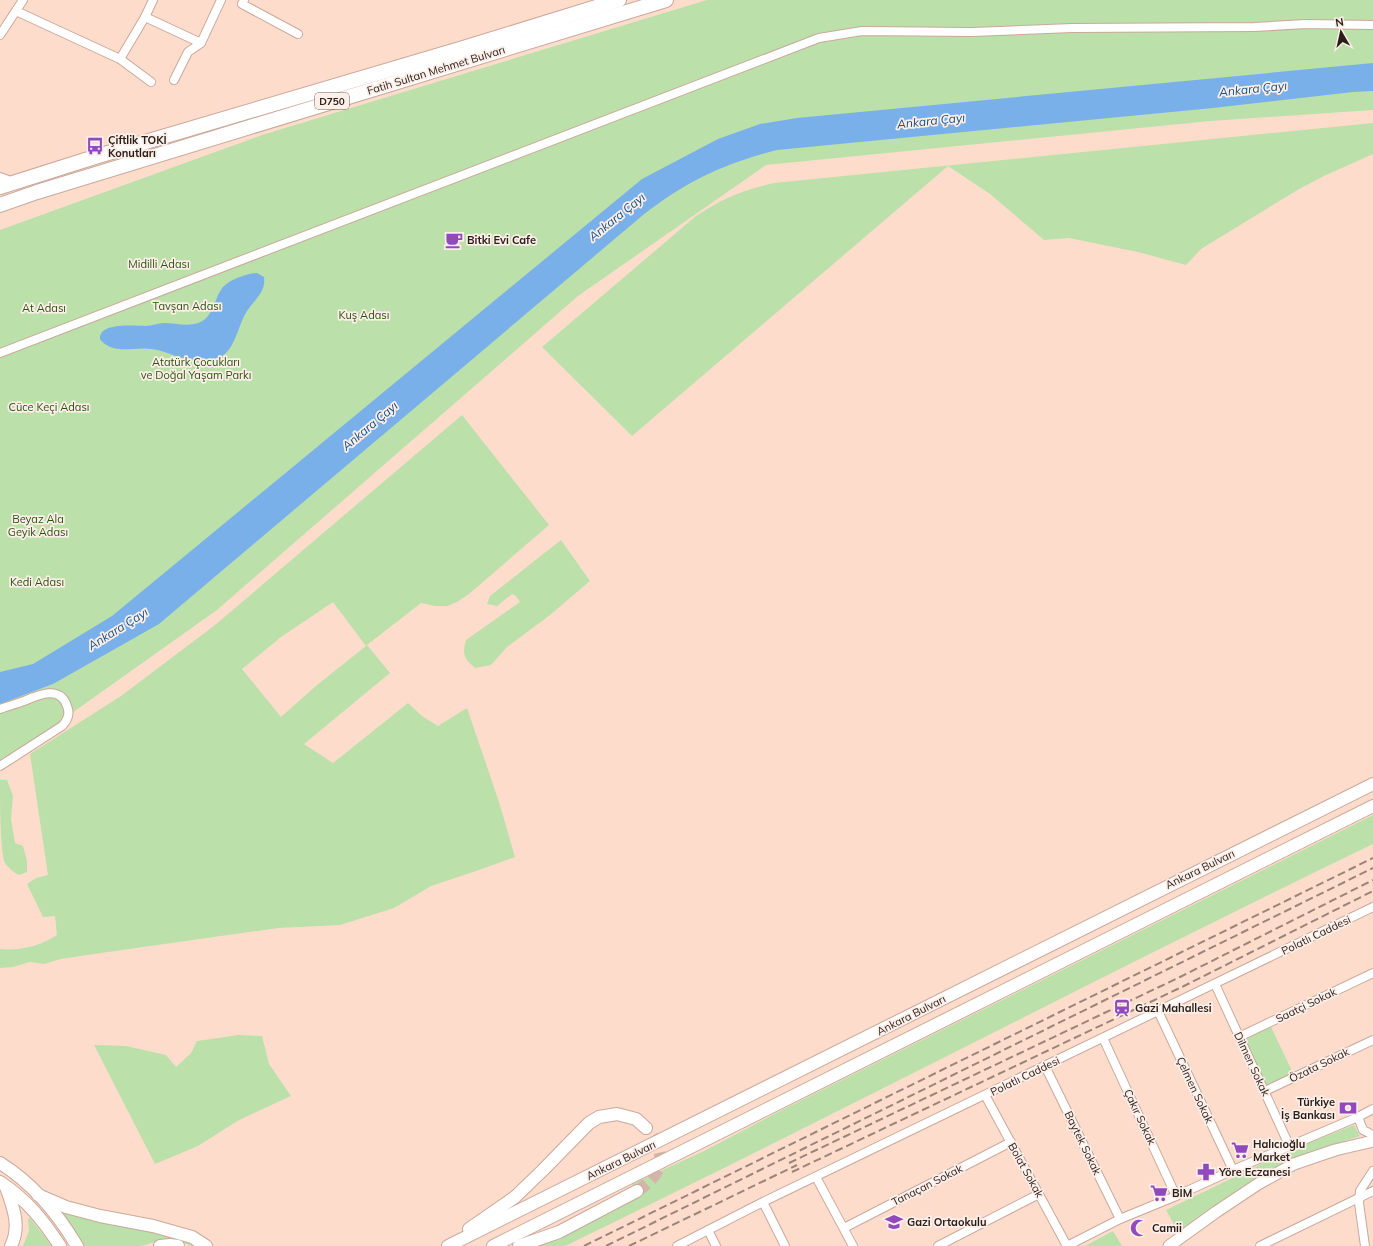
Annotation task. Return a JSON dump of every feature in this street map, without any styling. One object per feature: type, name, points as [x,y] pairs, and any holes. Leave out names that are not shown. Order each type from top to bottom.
[{"type":"highway","name":"Fatih Sultan Mehmet Bulvarı","points":[[0,187],[113,151],[460,49],[619,0]]},
{"type":"highway","name":"Fatih Sultan Mehmet Bulvarı","points":[[0,205],[60,185],[666,0]]},
{"type":"main road","name":"Ankara Bulvarı","points":[[447,1246],[1373,784]]},
{"type":"main road","name":"Ankara Bulvarı","points":[[493,1246],[1373,806]]},
{"type":"main road","points":[[447,1246],[515,1197],[543,1170],[588,1122],[599,1117],[617,1114],[636,1119],[646,1128]]},
{"type":"main road","points":[[1169,1246],[1258,1184],[1294,1164],[1335,1150],[1373,1141]]},
{"type":"main road","points":[[0,1163],[15,1172],[38,1195],[65,1226],[76,1246]]},
{"type":"main road","points":[[3,1184],[28,1204],[44,1222],[60,1246]]},
{"type":"main road","points":[[3,1184],[13,1207],[17,1222],[14,1240],[11,1246]]},
{"type":"main road","points":[[519,1246],[559,1232],[637,1191]]},
{"type":"main road","points":[[38,1195],[66,1207],[93,1215],[154,1226],[192,1236],[206,1246]]},
{"type":"main road","points":[[160,1246],[178,1246]]},
{"type":"street","points":[[0,36],[23,0]]},
{"type":"street","points":[[120,59],[145,17],[153,0]]},
{"type":"street","points":[[174,80],[188,52],[201,43],[221,0]]},
{"type":"street","points":[[244,0],[242,4],[298,34]]},
{"type":"street","points":[[16,10],[120,59],[152,82]]},
{"type":"street","points":[[145,17],[201,43]]},
{"type":"street","points":[[0,353],[819,38],[862,31],[972,32],[1072,28],[1254,27],[1306,24],[1373,25]]},
{"type":"street","points":[[0,177],[14,182]]},
{"type":"street","points":[[0,709],[41,694],[54,693],[61,697],[67,704],[69,711],[67,720],[62,726],[0,766]]},
{"type":"street","name":"Polatlı Caddesi","points":[[677,1246],[763,1202],[1373,907]]},
{"type":"street","name":"Saatçi Sokak","points":[[1239,1037],[1373,973]]},
{"type":"street","name":"Dilmen Sokak","points":[[1215,984],[1266,1091],[1289,1145]]},
{"type":"street","name":"Çelmen Sokak","points":[[1158,1011],[1233,1170]]},
{"type":"street","name":"Çakır Sokak","points":[[1103,1038],[1176,1196]]},
{"type":"street","name":"Özata Sokak","points":[[1266,1091],[1373,1040]]},
{"type":"street","name":"Baytek Sokak","points":[[1045,1066],[1120,1220]]},
{"type":"street","name":"Bolat Sokak","points":[[985,1095],[1067,1246]]},
{"type":"street","points":[[1067,1246],[1120,1220],[1289,1145],[1358,1117],[1373,1109]]},
{"type":"street","points":[[1358,1117],[1363,1130],[1373,1135]]},
{"type":"street","name":"Tanaçan Sokak","points":[[844,1228],[1011,1142]]},
{"type":"street","points":[[1365,1246],[1359,1203],[1360,1191],[1373,1171]]},
{"type":"street","points":[[816,1177],[853,1246]]},
{"type":"street","points":[[1260,1246],[1373,1192]]},
{"type":"street","points":[[938,1246],[1040,1194]]},
{"type":"street","points":[[763,1202],[785,1246]]},
{"type":"street","points":[[708,1230],[716,1246]]},
{"type":"green space","name":"Atatürk Çocukları ve Doğal Yaşam Parkı","points":[[707,0],[1373,0],[1373,110],[1210,121],[766,165],[578,296],[217,610],[0,764],[0,230],[262,135]]},
{"type":"green space","points":[[1373,123],[1373,154],[1299,189],[1201,249],[1186,265],[1138,252],[1069,238],[1044,240],[990,194],[948,166],[632,436],[542,347],[696,216],[724,199],[774,183]]},
{"type":"green space","points":[[462,415],[549,525],[469,594],[457,602],[447,606],[435,606],[421,603],[367,645],[390,673],[304,744],[333,763],[408,703],[422,716],[438,726],[467,708],[499,802],[515,857],[431,886],[394,908],[340,925],[278,928],[61,959],[44,964],[30,962],[13,967],[0,968],[0,949],[30,947],[57,935],[55,916],[43,917],[27,884],[36,878],[48,875],[30,754],[121,696],[215,625]],"holes":[[[333,602],[366,646],[317,685],[281,717],[242,669],[281,637]]]},
{"type":"green space","points":[[561,540],[590,581],[550,615],[507,647],[491,665],[475,668],[468,662],[464,653],[466,640],[520,602],[516,596],[512,594],[497,606],[487,604],[490,596]]},
{"type":"green space","points":[[0,780],[7,780],[13,796],[11,819],[15,843],[23,846],[27,861],[27,872],[19,875],[10,869],[4,861],[1,832]]},
{"type":"green space","points":[[1373,815],[1373,844],[565,1246],[536,1246],[556,1239],[637,1191],[632,1184],[704,1151],[788,1107]]},
{"type":"green space","points":[[1271,1027],[1293,1073],[1266,1086],[1244,1040]]},
{"type":"green space","points":[[238,1035],[262,1036],[269,1064],[291,1096],[239,1120],[198,1146],[155,1164],[94,1045],[126,1046],[166,1055],[176,1067],[191,1053],[197,1041]]},
{"type":"green space","points":[[1354,1125],[1360,1136],[1299,1157],[1267,1172],[1221,1201],[1178,1232],[1166,1210],[1291,1150]]},
{"type":"green space","points":[[62,1211],[95,1221],[190,1239],[201,1246],[192,1246],[181,1242],[158,1241],[141,1246],[83,1246]]},
{"type":"green space","points":[[30,1218],[52,1246],[23,1246],[29,1231],[28,1219]]},
{"type":"green space","points":[[1113,1231],[1122,1246],[1085,1246]]},
{"type":"water","name":"Ankara Çayı","points":[[1373,63],[1373,91],[777,150],[739,161],[706,175],[675,192],[643,215],[159,624],[53,684],[0,704],[0,672],[33,664],[112,616],[642,179],[718,139],[760,124],[797,118]]},
{"type":"water","points":[[257,273],[264,277],[262,291],[244,316],[234,342],[222,356],[211,360],[194,361],[152,349],[117,349],[105,344],[100,339],[101,334],[111,327],[148,326],[159,323],[190,325],[201,322],[206,319],[223,287],[239,277]]},
{"type":"tunnel","points":[[637,1191],[653,1177],[658,1170],[660,1162],[658,1146],[646,1128]]},
{"type":"railway","points":[[584,1246],[1373,858]]},
{"type":"railway","points":[[606,1246],[1373,868]]},
{"type":"railway","points":[[789,1163],[1180,977],[1373,880]]},
{"type":"railway","points":[[792,1172],[1184,986],[1373,891]]},
{"type":"railway","points":[[629,1246],[797,1165]]},
{"type":"place","name":"Çiftlik TOKİ Konutları","points":[[95,146]]},
{"type":"place","name":"Bitki Evi Cafe","points":[[454,240]]},
{"type":"place","name":"Gazi Mahallesi","points":[[1122,1008]]},
{"type":"place","name":"Türkiye İş Bankası","points":[[1348,1108]]},
{"type":"place","name":"Halıcıoğlu Market","points":[[1240,1150]]},
{"type":"place","name":"Yöre Eczanesi","points":[[1206,1172]]},
{"type":"place","name":"BİM","points":[[1159,1193]]},
{"type":"place","name":"Gazi Ortaokulu","points":[[894,1222]]},
{"type":"place","name":"Camii","points":[[1139,1228]]},
{"type":"park label","name":"Midilli Adası","points":[[159,264]]},
{"type":"park label","name":"Tavşan Adası","points":[[187,306]]},
{"type":"park label","name":"At Adası","points":[[44,308]]},
{"type":"park label","name":"Kuş Adası","points":[[364,315]]},
{"type":"park label","name":"Cüce Keçi Adası","points":[[49,407]]},
{"type":"park label","name":"Beyaz Ala Geyik Adası","points":[[38,525]]},
{"type":"park label","name":"Kedi Adası","points":[[37,582]]}]
